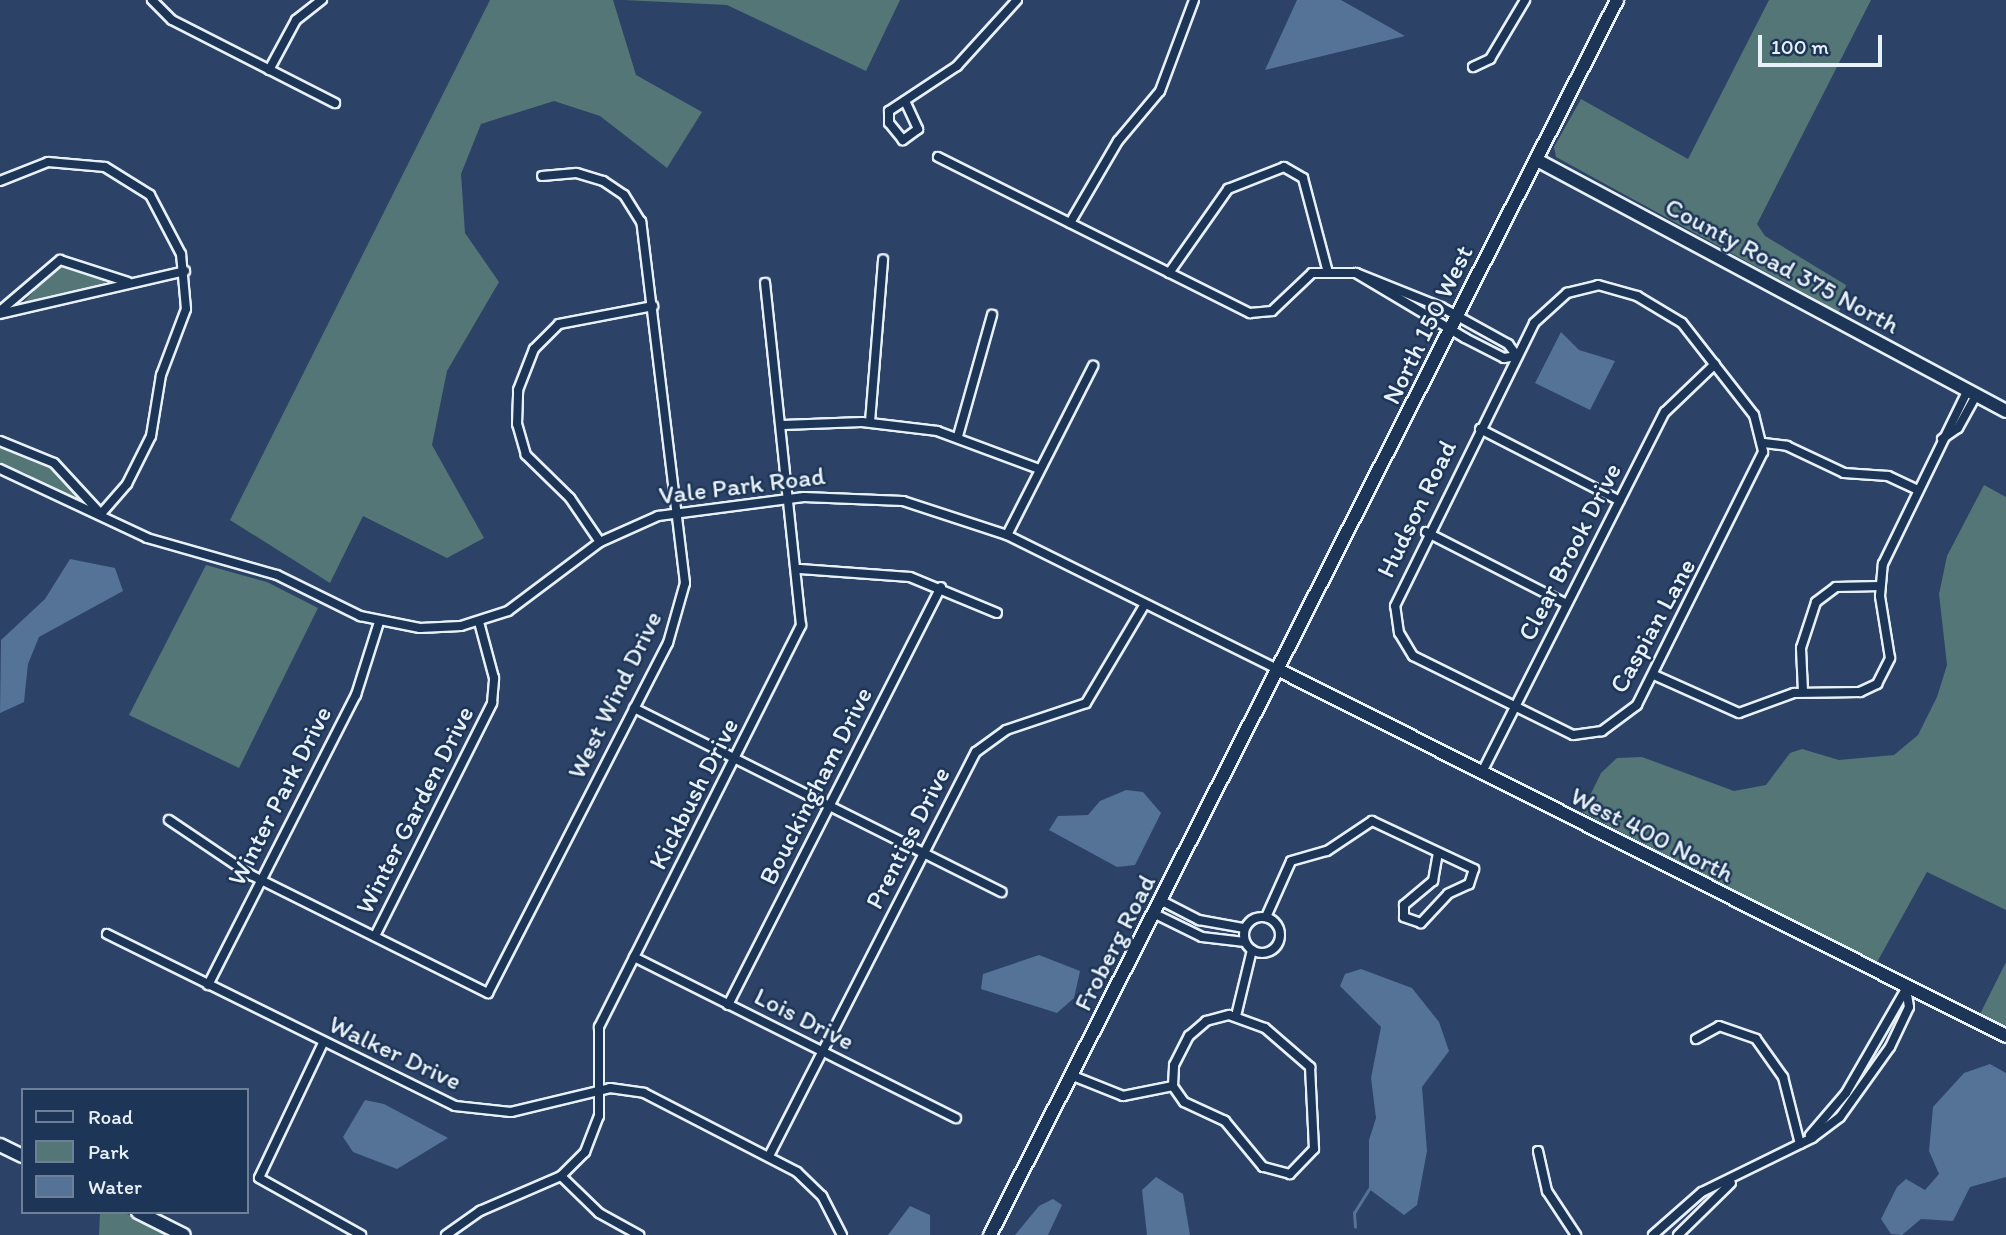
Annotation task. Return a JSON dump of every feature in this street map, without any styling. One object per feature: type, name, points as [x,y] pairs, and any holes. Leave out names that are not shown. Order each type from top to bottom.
[{"type":"main road","name":"North 150 West","points":[[1279,670],[1617,0]]},
{"type":"main road","name":"County Road 375 North","points":[[1537,160],[2006,411]]},
{"type":"main road","name":"West 400 North","points":[[1279,670],[1906,989],[2006,1036]]},
{"type":"main road","name":"Froberg Road","points":[[990,1235],[1279,670]]},
{"type":"main road","points":[[0,1145],[21,1155]]},
{"type":"main road","points":[[142,1214],[184,1235]]},
{"type":"street","points":[[152,0],[172,20],[335,103]]},
{"type":"street","points":[[269,69],[296,20],[322,0]]},
{"type":"street","points":[[905,101],[918,129],[903,140],[888,117],[905,101],[957,66],[1017,0]]},
{"type":"street","points":[[1070,223],[1105,160],[1160,91],[1194,0]]},
{"type":"street","points":[[1473,67],[1490,60],[1525,0]]},
{"type":"street","points":[[938,158],[1169,273],[1259,314],[1277,307],[1301,279],[1327,269],[1356,273],[1393,284],[1508,344],[1517,356],[1504,358],[1451,330],[1356,273]]},
{"type":"street","points":[[0,181],[32,166],[66,160],[124,176],[169,221],[185,271],[186,309],[161,375],[152,436],[127,484],[101,514]]},
{"type":"street","points":[[1169,273],[1228,189],[1284,167],[1303,178],[1327,269]]},
{"type":"street","name":"West Wind Drive","points":[[375,936],[488,993],[634,708],[680,612],[685,583],[679,512],[644,229],[628,200],[587,175],[542,176]]},
{"type":"street","points":[[0,312],[61,260],[135,283]]},
{"type":"street","points":[[870,422],[883,260]]},
{"type":"street","points":[[0,312],[185,271]]},
{"type":"street","name":"Kickbush Drive","points":[[446,1235],[480,1211],[561,1175],[591,1141],[601,1090],[599,1027],[801,625],[800,569],[765,283]]},
{"type":"street","name":"Hudson Road","points":[[1513,709],[1425,665],[1399,633],[1395,606],[1426,533],[1517,356],[1555,300],[1598,285],[1625,290],[1671,315],[1715,364],[1754,415],[1764,443]]},
{"type":"street","points":[[600,542],[570,498],[526,455],[517,424],[519,383],[538,343],[565,320],[653,306]]},
{"type":"street","points":[[958,436],[992,315]]},
{"type":"street","name":"Clear Brook Drive","points":[[1481,774],[1672,401],[1715,364]]},
{"type":"street","points":[[1007,535],[1093,366]]},
{"type":"street","points":[[1654,675],[1740,713],[1804,691],[1860,692],[1884,676],[1891,649],[1880,586],[1886,554],[1942,439],[1972,394]]},
{"type":"street","points":[[783,425],[870,422],[958,436],[1039,469]]},
{"type":"street","points":[[1480,429],[1620,501]]},
{"type":"street","name":"Vale Park Road","points":[[0,441],[54,463],[101,514],[146,538],[277,575],[379,622],[433,629],[479,622],[539,593],[600,542],[679,512],[791,498],[903,501],[1007,535],[1279,670]]},
{"type":"street","points":[[1764,443],[1787,446],[1844,473],[1888,477],[1916,489]]},
{"type":"street","name":"Caspian Lane","points":[[1513,709],[1554,730],[1587,735],[1625,716],[1654,675],[1755,476],[1764,443]]},
{"type":"street","name":"Vale Park Road","points":[[0,469],[89,514],[101,514]]},
{"type":"street","points":[[1426,533],[1567,604]]},
{"type":"street","points":[[800,569],[878,571],[941,587],[996,613]]},
{"type":"street","points":[[1804,691],[1801,648],[1815,602],[1836,587],[1880,586]]},
{"type":"street","name":"Bouckingham Drive","points":[[728,1004],[941,587]]},
{"type":"street","name":"Prentiss Drive","points":[[769,1156],[976,751],[1006,730],[1086,703],[1145,604]]},
{"type":"street","name":"Winter Park Drive","points":[[208,985],[356,695],[379,622]]},
{"type":"street","name":"Winter Garden Drive","points":[[375,936],[492,704],[494,678],[479,622]]},
{"type":"street","points":[[634,708],[1001,892]]},
{"type":"street","points":[[169,820],[261,880],[375,936]]},
{"type":"street","points":[[1162,901],[1199,920],[1244,928],[1266,917],[1291,862],[1326,850],[1363,823],[1387,824],[1438,853],[1467,860],[1473,880],[1414,924],[1404,917],[1404,905],[1433,881],[1438,853]]},
{"type":"street","points":[[1155,914],[1202,937],[1245,942]]},
{"type":"street","points":[[1244,928],[1245,942],[1252,950],[1266,952],[1279,941],[1278,926],[1266,917]]},
{"type":"street","name":"Walker Drive","points":[[107,934],[436,1099],[476,1111],[524,1111],[601,1090],[644,1093],[769,1156],[815,1188],[842,1235]]},
{"type":"street","points":[[1236,1016],[1252,950]]},
{"type":"street","name":"Lois Drive","points":[[634,957],[956,1118]]},
{"type":"street","points":[[1800,1144],[1846,1093],[1906,989]]},
{"type":"street","points":[[1653,1235],[1681,1206],[1800,1144],[1840,1117],[1875,1074],[1909,1007],[1906,989]]},
{"type":"street","points":[[1236,1016],[1265,1028],[1310,1067],[1314,1141],[1306,1164],[1290,1174],[1262,1167],[1225,1121],[1184,1102],[1173,1086],[1174,1065],[1194,1030],[1213,1018],[1236,1016]]},
{"type":"street","points":[[1696,1039],[1718,1026],[1756,1039],[1783,1077],[1800,1144]]},
{"type":"street","points":[[323,1043],[258,1178],[361,1235]]},
{"type":"street","points":[[1073,1076],[1123,1096],[1173,1086]]},
{"type":"street","points":[[1538,1151],[1547,1191],[1576,1235]]},
{"type":"street","points":[[561,1175],[599,1213],[639,1235]]},
{"type":"street","points":[[1678,1235],[1742,1175]]},
{"type":"green space","points":[[490,0],[613,0],[636,75],[702,112],[667,168],[600,116],[554,101],[481,124],[461,174],[465,233],[499,282],[447,371],[432,445],[484,538],[447,558],[363,516],[330,583],[230,520]]},
{"type":"green space","points":[[623,0],[900,0],[866,71],[727,5]]},
{"type":"green space","points":[[1769,0],[1871,0],[1757,224],[1765,236],[1846,285],[1839,312],[1556,157],[1554,147],[1581,99],[1688,159]]},
{"type":"green space","points":[[59,263],[104,277],[105,283],[24,302]]},
{"type":"green space","points":[[0,444],[53,466],[94,505],[85,510],[25,473],[0,466]]},
{"type":"green space","points":[[1984,485],[2006,497],[2006,910],[1927,872],[1876,964],[1582,812],[1601,773],[1617,758],[1642,757],[1734,791],[1766,785],[1790,753],[1802,749],[1839,760],[1894,755],[1918,735],[1937,697],[1947,665],[1939,594],[1947,556]]},
{"type":"green space","points":[[206,565],[267,582],[318,608],[239,768],[129,715]]},
{"type":"green space","points":[[2006,962],[2006,1030],[1979,1016]]},
{"type":"green space","points":[[100,1214],[127,1214],[169,1235],[99,1235]]},
{"type":"water","points":[[1297,0],[1341,0],[1405,36],[1265,70]]},
{"type":"water","points":[[1561,332],[1579,350],[1615,361],[1590,410],[1535,383]]},
{"type":"water","points":[[70,559],[115,568],[123,591],[39,637],[28,664],[24,702],[0,713],[1,640],[45,599]]},
{"type":"water","points":[[1126,790],[1143,792],[1161,813],[1135,865],[1117,867],[1049,830],[1058,816],[1088,815],[1100,801]]},
{"type":"water","points":[[1039,955],[1080,971],[1074,998],[1057,1013],[981,989],[983,974]]},
{"type":"water","points":[[1361,969],[1412,988],[1439,1022],[1449,1051],[1422,1087],[1427,1151],[1417,1205],[1404,1215],[1369,1189],[1369,1140],[1376,1118],[1371,1078],[1381,1027],[1340,986],[1345,974]]},
{"type":"water","points":[[1990,1064],[2006,1073],[2006,1177],[1970,1187],[1953,1221],[1921,1219],[1902,1235],[1891,1234],[1881,1219],[1897,1187],[1906,1179],[1925,1190],[1939,1174],[1929,1151],[1933,1107],[1964,1073]]},
{"type":"water","points":[[365,1100],[384,1104],[448,1138],[397,1169],[353,1152],[343,1137]]},
{"type":"water","points":[[1156,1177],[1183,1194],[1190,1235],[1147,1235],[1142,1190]]},
{"type":"water","points":[[1053,1199],[1062,1205],[1048,1235],[1015,1235],[1039,1206]]},
{"type":"water","points":[[910,1206],[930,1215],[930,1235],[888,1235]]},
{"type":"waterway","points":[[1355,1227],[1354,1213],[1369,1189]]}]
